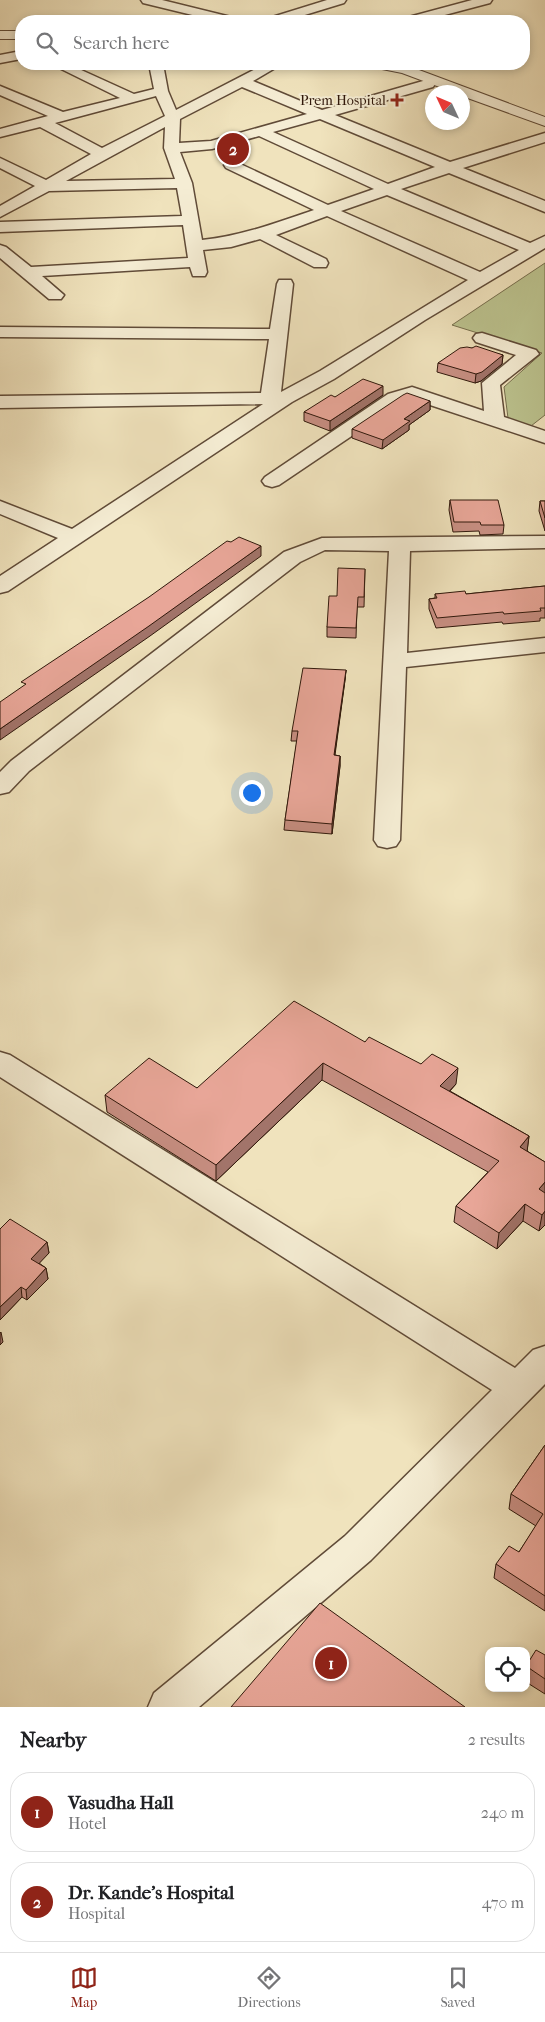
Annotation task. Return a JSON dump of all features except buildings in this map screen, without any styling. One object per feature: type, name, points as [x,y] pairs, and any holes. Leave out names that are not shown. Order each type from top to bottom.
[{"type":"street","points":[[147,0],[206,15]]},
{"type":"street","points":[[182,9],[210,0]]},
{"type":"street","points":[[292,15],[340,0]]},
{"type":"street","points":[[431,15],[486,0]]},
{"type":"street","points":[[0,35],[15,35]]},
{"type":"street","points":[[0,59],[15,55]]},
{"type":"street","points":[[71,70],[132,98]]},
{"type":"street","points":[[157,70],[161,90],[172,118],[171,148],[184,183],[197,260]]},
{"type":"street","points":[[0,212],[102,154],[264,70]]},
{"type":"street","points":[[395,70],[396,73],[428,84]]},
{"type":"street","points":[[406,70],[545,122]]},
{"type":"street","points":[[243,82],[318,115],[545,207]]},
{"type":"street","points":[[171,148],[212,145],[428,84]]},
{"type":"street","points":[[0,90],[62,117]]},
{"type":"street","points":[[0,133],[161,90]]},
{"type":"street","points":[[470,100],[545,128]]},
{"type":"street","points":[[42,122],[102,154]]},
{"type":"street","points":[[259,131],[387,189],[538,245]]},
{"type":"street","points":[[27,272],[197,260],[231,242],[262,234],[447,168],[545,137]]},
{"type":"street","points":[[0,162],[47,186],[184,183]]},
{"type":"street","points":[[231,165],[480,279]]},
{"type":"street","points":[[0,227],[190,220]]},
{"type":"street","points":[[262,234],[320,263]]},
{"type":"street","points":[[0,586],[75,538],[278,399],[318,380],[538,245]]},
{"type":"street","points":[[0,250],[55,295]]},
{"type":"street","points":[[278,399],[280,334],[285,284]]},
{"type":"street","points":[[0,332],[280,334]]},
{"type":"street","points":[[482,338],[530,354],[491,383],[495,420]]},
{"type":"street","points":[[272,481],[395,398],[406,394],[412,393],[495,420],[543,433]]},
{"type":"street","points":[[2,403],[278,399]]},
{"type":"street","points":[[0,507],[75,538]]},
{"type":"street","points":[[0,786],[20,766],[292,557],[322,544],[400,545],[545,542]]},
{"type":"street","points":[[387,840],[400,545]]},
{"type":"street","points":[[395,661],[545,646]]},
{"type":"street","points":[[0,1063],[518,1388]]},
{"type":"street","points":[[168,1707],[358,1548],[545,1361]]},
{"type":"green space","points":[[545,263],[545,415],[531,426],[508,418],[504,387],[542,353],[452,325]]},
{"type":"place","name":"Prem Hospital","points":[[397,100]]},
{"type":"place","name":"Dr. Kande's Hospital","points":[[233,149]]},
{"type":"place","name":"Vasudha Hall","points":[[331,1663]]}]
